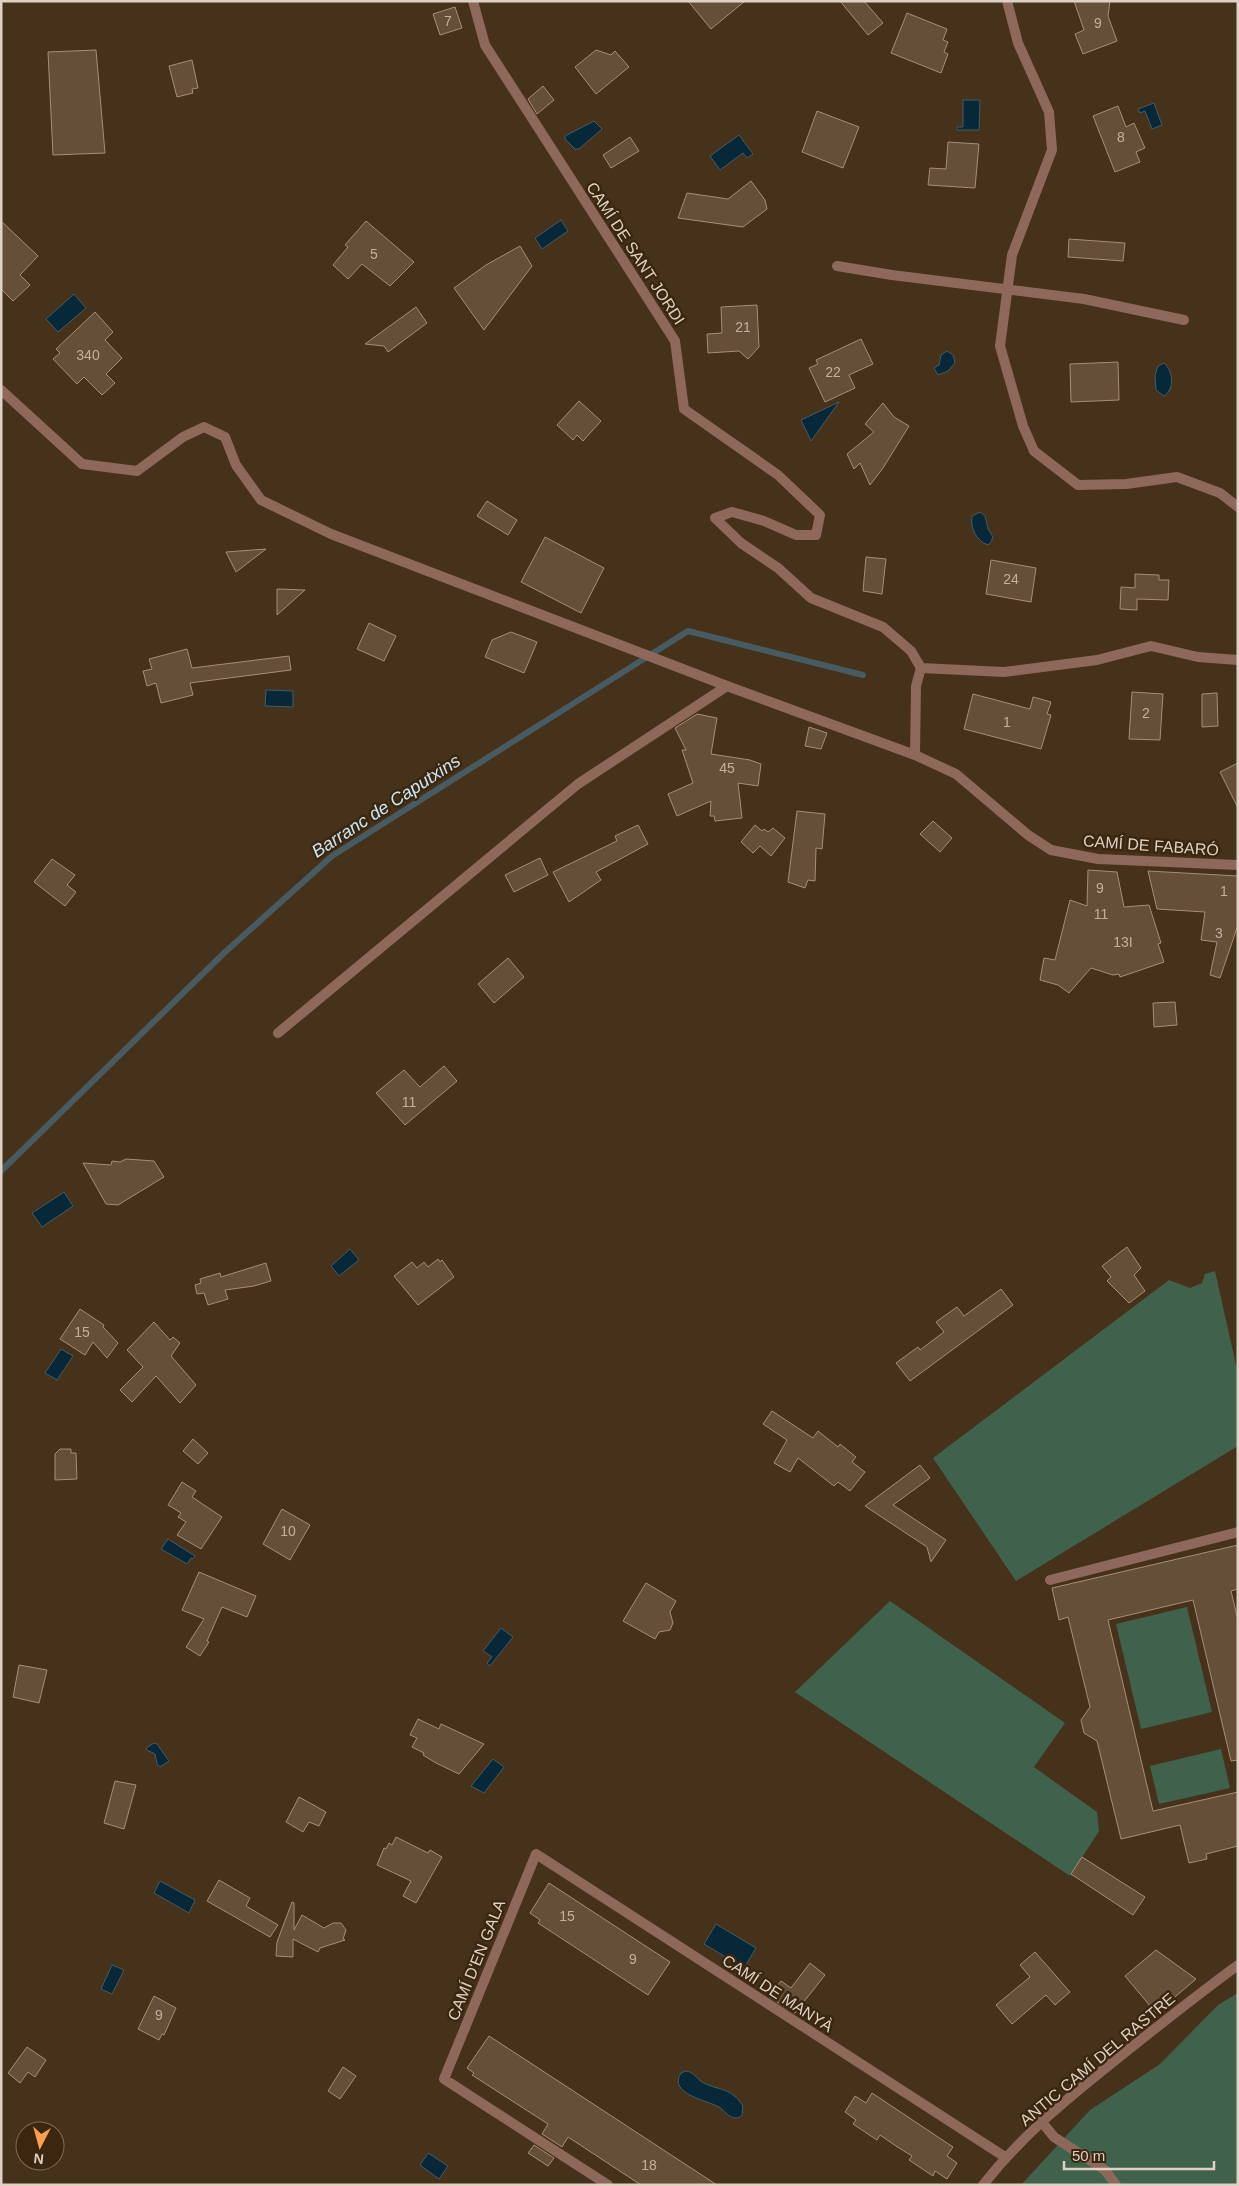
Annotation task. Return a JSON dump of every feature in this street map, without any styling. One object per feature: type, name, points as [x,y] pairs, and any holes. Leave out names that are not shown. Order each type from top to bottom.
[{"type":"street","name":"CAMÍ DE SANT JORDI","points":[[473,1],[485,45],[675,341],[684,409],[778,475],[820,515],[816,535],[796,535],[764,520],[732,512],[715,518],[741,542],[778,568],[811,598],[883,627],[911,651],[921,668]]},
{"type":"street","points":[[1007,1],[1018,43],[1049,112],[1052,150],[1012,255],[1000,346],[1023,426],[1034,450],[1078,485],[1126,484],[1177,477],[1220,492],[1238,507]]},
{"type":"street","points":[[837,266],[892,275],[1084,299],[1184,320]]},
{"type":"street","name":"CAMÍ DE FABARÓ","points":[[1,390],[82,464],[137,471],[183,437],[204,426],[224,437],[236,465],[261,500],[331,534],[728,686],[915,754],[956,774],[1028,835],[1051,850],[1098,859],[1238,865]]},
{"type":"street","points":[[915,754],[916,686],[921,668],[931,666],[1004,672],[1097,660],[1151,646],[1198,657],[1238,660]]},
{"type":"street","points":[[278,1033],[578,784],[728,686]]},
{"type":"street","points":[[1050,1580],[1238,1532]]},
{"type":"street","name":"CAMÍ D'EN GALA","points":[[536,1854],[444,2079],[608,2185]]},
{"type":"street","name":"CAMÍ DE MANYÀ","points":[[536,1854],[1005,2157]]},
{"type":"street","name":"ANTIC CAMÍ DEL RASTRE","points":[[983,2185],[1005,2157],[1041,2121],[1154,2029],[1238,1965]]},
{"type":"street","points":[[1041,2121],[1054,2137],[1105,2170],[1116,2185]]},
{"type":"green space","points":[[1215,1271],[1238,1374],[1238,1446],[1016,1581],[933,1458],[1169,1280],[1190,1288],[1202,1283],[1205,1274]]},
{"type":"green space","points":[[890,1601],[1065,1723],[1034,1767],[1097,1812],[1099,1831],[1070,1876],[795,1692]]},
{"type":"green space","points":[[1187,1607],[1212,1712],[1141,1729],[1116,1624]]},
{"type":"green space","points":[[1221,1749],[1230,1788],[1159,1804],[1150,1766]]},
{"type":"green space","points":[[1238,1993],[1238,2185],[1021,2185],[1090,2110],[1160,2064],[1218,2005]]},
{"type":"water","points":[[963,100],[980,100],[979,130],[957,130],[957,127],[963,127]]},
{"type":"water","points":[[1154,103],[1162,125],[1152,129],[1145,111],[1140,113],[1138,109]]},
{"type":"water","points":[[594,121],[602,129],[579,149],[575,149],[565,139],[565,136]]},
{"type":"water","points":[[739,135],[753,154],[747,158],[743,153],[720,170],[710,156]]},
{"type":"water","points":[[561,220],[568,231],[542,249],[535,238]]},
{"type":"water","points":[[74,294],[86,308],[58,332],[46,319]]},
{"type":"water","points":[[947,351],[953,355],[955,363],[948,371],[938,375],[934,368],[939,365],[941,355]]},
{"type":"water","points":[[1164,363],[1172,380],[1168,393],[1164,396],[1156,390],[1155,375],[1158,366]]},
{"type":"water","points":[[839,402],[811,441],[801,420]]},
{"type":"water","points":[[980,512],[985,516],[988,529],[993,537],[988,545],[977,537],[973,529],[972,516]]},
{"type":"water","points":[[266,690],[293,691],[293,707],[265,706]]},
{"type":"water","points":[[64,1192],[73,1206],[42,1227],[32,1213]]},
{"type":"water","points":[[350,1249],[359,1260],[339,1276],[331,1266]]},
{"type":"water","points":[[61,1349],[73,1356],[57,1380],[45,1373]]},
{"type":"water","points":[[168,1539],[195,1556],[193,1559],[191,1558],[187,1564],[161,1549]]},
{"type":"water","points":[[501,1628],[513,1637],[490,1666],[487,1663],[492,1657],[483,1651]]},
{"type":"water","points":[[154,1743],[157,1744],[169,1761],[160,1767],[157,1764],[155,1754],[146,1748]]},
{"type":"water","points":[[493,1759],[504,1767],[484,1793],[471,1786]]},
{"type":"water","points":[[160,1881],[195,1900],[189,1913],[154,1893]]},
{"type":"water","points":[[716,1924],[756,1948],[744,1968],[704,1944]]},
{"type":"water","points":[[112,1965],[124,1970],[112,1994],[101,1989]]},
{"type":"water","points":[[686,2071],[708,2085],[729,2092],[743,2106],[742,2115],[738,2118],[733,2118],[719,2107],[691,2096],[684,2091],[678,2080],[681,2073]]},
{"type":"water","points":[[428,2153],[448,2166],[439,2179],[420,2165]]},
{"type":"building","points":[[688,1],[745,1],[711,29]]},
{"type":"building","points":[[840,1],[864,1],[883,23],[868,35]]},
{"type":"building","points":[[1074,1],[1110,1],[1108,16],[1117,41],[1083,54],[1075,34],[1084,30]]},
{"type":"building","points":[[455,7],[462,28],[440,35],[433,14]]},
{"type":"building","points":[[907,13],[947,29],[943,40],[948,42],[944,52],[948,54],[941,73],[891,53]]},
{"type":"building","points":[[96,50],[105,153],[53,155],[48,52]]},
{"type":"building","points":[[596,50],[611,55],[615,51],[629,67],[596,94],[575,67]]},
{"type":"building","points":[[192,60],[198,88],[192,89],[193,93],[177,97],[169,66]]},
{"type":"building","points":[[543,86],[554,100],[537,114],[528,99]]},
{"type":"building","points":[[1118,106],[1126,127],[1134,123],[1145,148],[1136,152],[1140,162],[1115,172],[1093,116]]},
{"type":"building","points":[[817,111],[859,127],[843,168],[802,152]]},
{"type":"building","points":[[630,137],[639,151],[611,168],[603,155]]},
{"type":"building","points":[[948,142],[979,144],[975,188],[928,185],[930,168],[946,169]]},
{"type":"building","points":[[751,181],[765,200],[767,209],[743,227],[678,218],[687,193],[728,199]]},
{"type":"building","points":[[1,221],[38,256],[20,275],[30,285],[13,301],[1,289]]},
{"type":"building","points":[[366,221],[414,262],[390,286],[362,264],[348,279],[333,265],[348,247],[345,245]]},
{"type":"building","points":[[1069,239],[1125,243],[1123,261],[1068,257]]},
{"type":"building","points":[[520,246],[532,266],[484,330],[454,288],[486,265]]},
{"type":"building","points":[[757,305],[759,347],[748,359],[739,351],[708,353],[707,334],[722,333],[721,307]]},
{"type":"building","points":[[416,307],[427,323],[388,352],[384,346],[365,344]]},
{"type":"building","points":[[95,312],[113,332],[105,340],[122,358],[106,374],[115,383],[102,395],[84,377],[77,384],[53,359],[60,353],[56,349]]},
{"type":"building","points":[[861,339],[873,364],[849,375],[855,388],[825,402],[809,368],[818,364],[816,360]]},
{"type":"building","points":[[1118,362],[1119,400],[1071,402],[1070,364]]},
{"type":"building","points":[[579,401],[601,421],[583,441],[577,435],[573,440],[557,425]]},
{"type":"building","points":[[883,403],[894,417],[909,426],[870,485],[860,463],[854,469],[847,454],[874,432],[865,424]]},
{"type":"building","points":[[487,501],[517,520],[508,535],[477,516]]},
{"type":"building","points":[[545,537],[604,568],[581,613],[521,582]]},
{"type":"building","points":[[266,549],[236,572],[226,552]]},
{"type":"building","points":[[866,557],[886,559],[882,594],[863,591]]},
{"type":"building","points":[[991,560],[1036,568],[1031,602],[986,594]]},
{"type":"building","points":[[1135,574],[1159,575],[1159,580],[1169,580],[1168,600],[1137,599],[1137,610],[1120,609],[1121,587],[1135,588]]},
{"type":"building","points":[[277,589],[305,590],[277,615]]},
{"type":"building","points":[[369,623],[396,636],[384,661],[357,649]]},
{"type":"building","points":[[511,632],[537,642],[524,673],[485,657],[492,640]]},
{"type":"building","points":[[187,649],[192,668],[289,656],[291,670],[190,683],[193,695],[161,703],[156,683],[147,686],[143,671],[152,669],[149,659]]},
{"type":"building","points":[[1132,692],[1163,694],[1160,740],[1129,739]]},
{"type":"building","points":[[1217,693],[1218,726],[1202,727],[1202,694]]},
{"type":"building","points":[[973,694],[1030,709],[1033,697],[1051,702],[1047,714],[1051,715],[1041,749],[964,729]]},
{"type":"building","points":[[697,714],[717,718],[711,754],[750,760],[761,764],[758,786],[738,783],[742,818],[715,821],[714,816],[710,816],[711,801],[677,816],[668,794],[693,783],[682,750],[686,750],[675,728]]},
{"type":"building","points":[[809,727],[827,733],[821,749],[805,746]]},
{"type":"building","points":[[1238,763],[1238,808],[1220,772]]},
{"type":"building","points":[[797,811],[825,814],[822,849],[816,848],[815,881],[808,880],[805,888],[788,882]]},
{"type":"building","points":[[933,821],[952,838],[940,852],[920,834]]},
{"type":"building","points":[[638,825],[648,844],[596,872],[601,880],[569,902],[553,872],[617,841],[615,836]]},
{"type":"building","points":[[755,825],[762,831],[764,829],[768,832],[773,828],[785,838],[771,856],[760,846],[753,853],[741,842]]},
{"type":"building","points":[[540,858],[548,875],[514,892],[505,875]]},
{"type":"building","points":[[52,859],[75,875],[67,885],[76,892],[65,906],[34,882]]},
{"type":"building","points":[[1088,870],[1117,872],[1124,907],[1149,905],[1161,943],[1158,944],[1164,962],[1120,977],[1119,974],[1113,975],[1091,968],[1069,993],[1058,985],[1040,980],[1044,958],[1055,960],[1070,900],[1087,906]]},
{"type":"building","points":[[1148,871],[1238,876],[1238,925],[1220,978],[1210,975],[1217,942],[1201,940],[1205,912],[1157,909]]},
{"type":"building","points":[[508,958],[524,977],[494,1003],[478,984]]},
{"type":"building","points":[[1175,1002],[1177,1025],[1154,1027],[1153,1003]]},
{"type":"building","points":[[444,1066],[457,1081],[405,1125],[376,1093],[404,1070],[420,1087]]},
{"type":"building","points":[[126,1159],[154,1161],[164,1177],[118,1205],[106,1204],[83,1163],[111,1165],[112,1161],[120,1162]]},
{"type":"building","points":[[1127,1247],[1141,1268],[1134,1275],[1145,1291],[1129,1303],[1107,1281],[1111,1277],[1102,1266]]},
{"type":"building","points":[[438,1259],[440,1262],[442,1260],[454,1277],[418,1305],[394,1276],[412,1262],[417,1268],[424,1262],[428,1267]]},
{"type":"building","points":[[266,1263],[271,1281],[254,1286],[225,1290],[228,1299],[208,1305],[204,1293],[197,1294],[195,1285],[201,1283],[200,1279],[220,1273],[221,1277]]},
{"type":"building","points":[[1001,1289],[1013,1305],[910,1381],[896,1363],[918,1347],[920,1350],[944,1332],[936,1322],[957,1307],[964,1316]]},
{"type":"building","points":[[80,1309],[104,1325],[103,1327],[118,1343],[107,1358],[93,1342],[85,1355],[60,1339]]},
{"type":"building","points":[[154,1322],[170,1340],[173,1337],[180,1343],[171,1356],[196,1385],[180,1403],[156,1376],[132,1402],[120,1390],[143,1367],[127,1350]]},
{"type":"building","points":[[772,1411],[813,1438],[818,1431],[838,1447],[840,1444],[856,1457],[852,1462],[865,1472],[850,1491],[838,1482],[834,1486],[798,1458],[790,1472],[774,1463],[787,1440],[763,1424]]},
{"type":"building","points":[[193,1439],[208,1453],[198,1464],[183,1451]]},
{"type":"building","points":[[60,1449],[71,1449],[71,1453],[76,1453],[77,1479],[55,1480],[55,1454]]},
{"type":"building","points":[[920,1465],[930,1478],[893,1505],[946,1540],[931,1562],[927,1547],[865,1506]]},
{"type":"building","points":[[182,1482],[196,1491],[192,1497],[222,1517],[201,1549],[177,1535],[186,1522],[178,1517],[181,1513],[168,1505]]},
{"type":"building","points":[[282,1509],[310,1525],[290,1560],[263,1544]]},
{"type":"building","points":[[1238,1545],[1238,1589],[1231,1591],[1238,1620],[1238,1760],[1231,1761],[1193,1600],[1108,1620],[1153,1811],[1238,1792],[1238,1846],[1206,1854],[1207,1859],[1189,1863],[1180,1825],[1121,1839],[1097,1741],[1084,1733],[1081,1720],[1090,1707],[1068,1617],[1059,1620],[1052,1588]]},
{"type":"building","points":[[199,1572],[256,1596],[247,1617],[222,1607],[207,1641],[209,1642],[200,1656],[186,1647],[204,1619],[182,1610]]},
{"type":"building","points":[[646,1583],[676,1601],[670,1612],[673,1623],[670,1630],[659,1632],[655,1639],[623,1621]]},
{"type":"building","points":[[19,1665],[47,1670],[39,1703],[13,1697]]},
{"type":"building","points":[[418,1719],[439,1729],[441,1724],[484,1744],[459,1774],[436,1763],[423,1755],[424,1753],[412,1747],[417,1738],[410,1735]]},
{"type":"building","points":[[115,1781],[136,1785],[124,1829],[104,1823]]},
{"type":"building","points":[[299,1797],[326,1812],[319,1826],[309,1822],[303,1832],[286,1822]]},
{"type":"building","points":[[396,1837],[428,1853],[430,1850],[442,1857],[416,1903],[403,1896],[411,1881],[377,1865],[384,1848],[386,1849],[389,1843],[392,1845]]},
{"type":"building","points":[[1082,1857],[1145,1897],[1133,1915],[1071,1874]]},
{"type":"building","points":[[219,1880],[250,1898],[246,1906],[278,1925],[270,1937],[207,1901]]},
{"type":"building","points":[[549,1883],[670,1962],[648,1995],[538,1923],[540,1920],[530,1913]]},
{"type":"building","points":[[292,1902],[294,1903],[294,1930],[302,1915],[324,1928],[333,1923],[341,1923],[346,1930],[343,1939],[345,1940],[320,1948],[318,1952],[293,1939],[293,1957],[276,1956],[277,1942]]},
{"type":"building","points":[[1156,1950],[1196,1979],[1156,2013],[1125,1976]]},
{"type":"building","points":[[1035,1952],[1070,1992],[1055,2005],[1046,1995],[1012,2024],[996,2005],[1030,1977],[1020,1965]]},
{"type":"building","points":[[810,1963],[825,1975],[795,2013],[769,1997],[781,1981],[791,1988]]},
{"type":"building","points":[[154,1996],[176,2008],[164,2035],[162,2034],[159,2040],[138,2029]]},
{"type":"building","points":[[489,2036],[717,2185],[641,2185],[568,2137],[562,2147],[542,2134],[548,2124],[472,2075],[474,2073],[467,2068]]},
{"type":"building","points":[[27,2047],[46,2060],[35,2077],[28,2072],[20,2083],[8,2073]]},
{"type":"building","points":[[343,2067],[356,2076],[340,2099],[328,2091]]},
{"type":"building","points":[[872,2093],[953,2147],[947,2156],[957,2163],[947,2179],[935,2171],[933,2176],[909,2160],[912,2156],[880,2135],[877,2140],[853,2124],[856,2120],[845,2112],[855,2096],[866,2103]]},
{"type":"building","points":[[534,2145],[554,2158],[548,2166],[528,2153]]},
{"type":"waterway","name":"Barranc de Caputxins","points":[[1,1171],[223,954],[332,856],[688,631],[863,675]]}]
